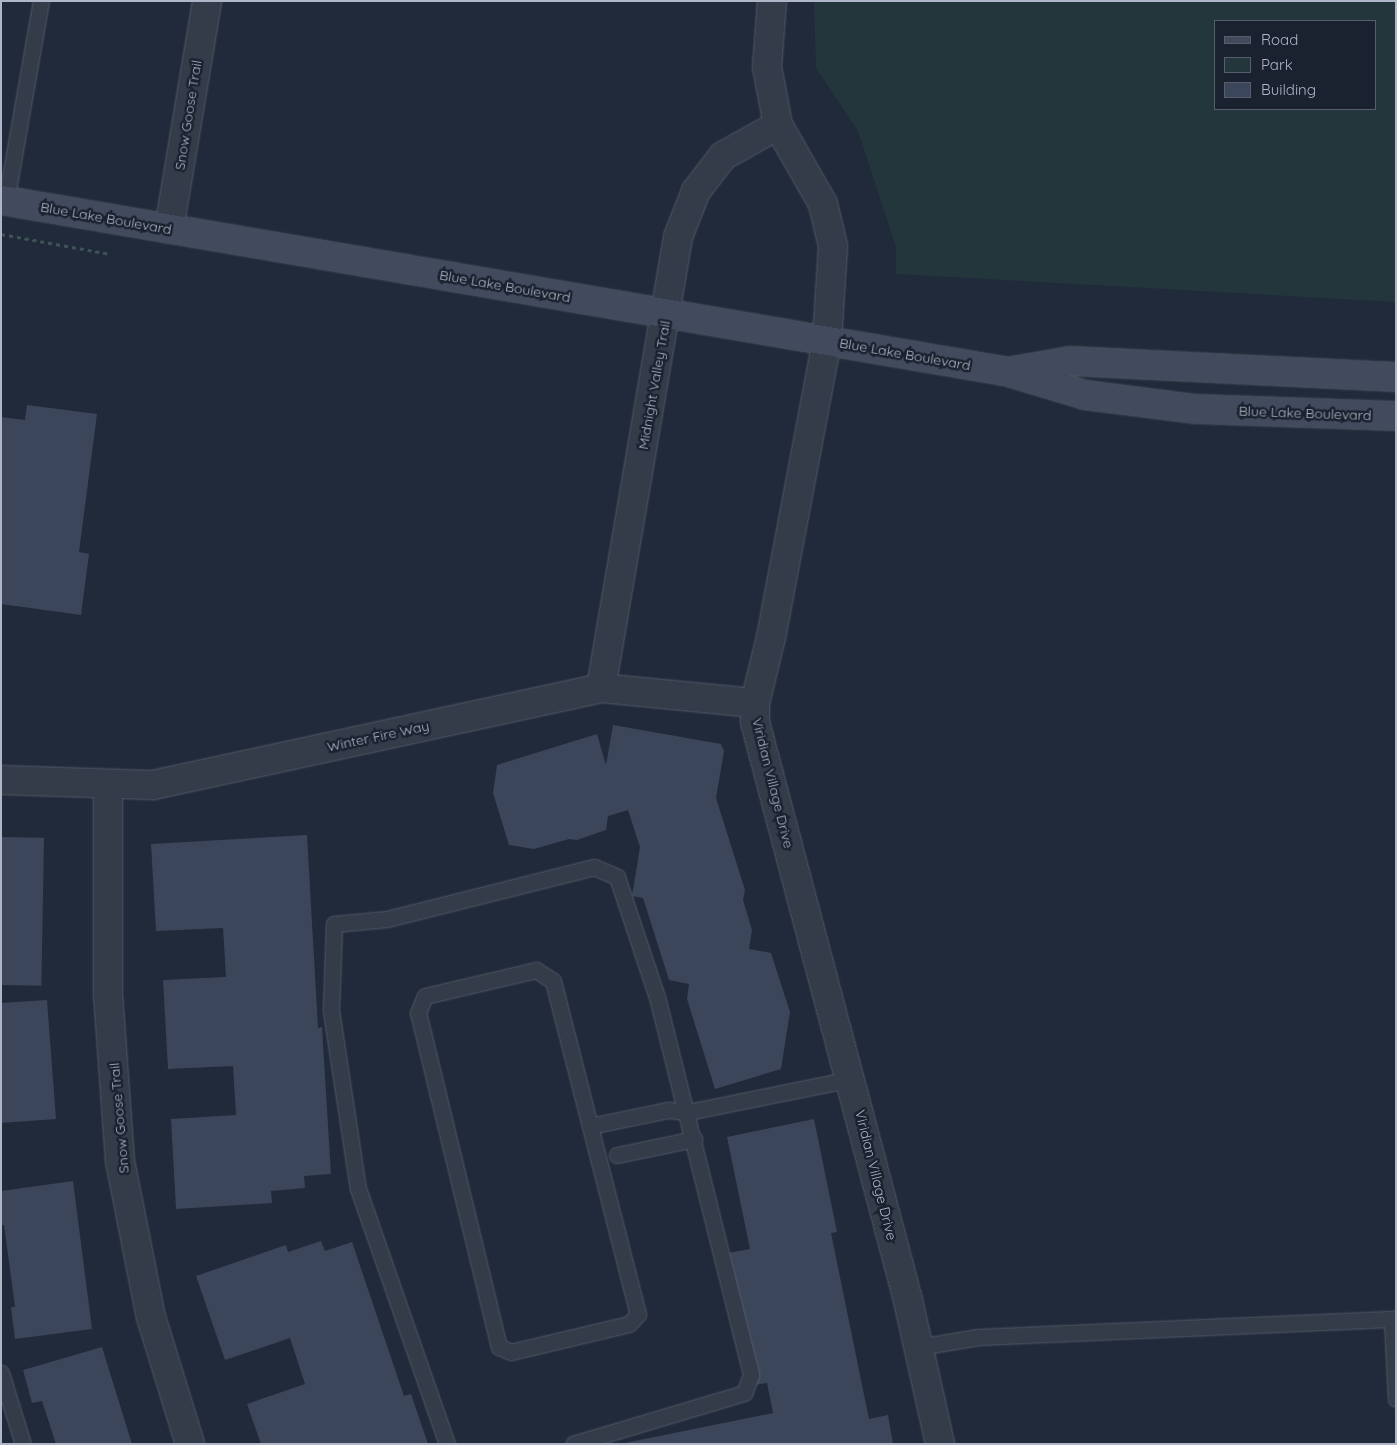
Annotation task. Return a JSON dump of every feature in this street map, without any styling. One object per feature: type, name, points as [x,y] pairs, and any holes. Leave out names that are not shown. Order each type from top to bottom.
[{"type":"street","name":"Snow Goose Trail","points":[[169,229],[207,1]]},
{"type":"street","name":"Viridian Village Drive","points":[[772,1],[767,67],[778,125],[822,204],[834,246],[827,341],[771,637],[754,703],[755,722],[851,1079],[919,1347],[940,1444]]},
{"type":"street","name":"Midnight Valley Trail","points":[[601,688],[667,314],[678,237],[696,190],[723,156],[778,125]]},
{"type":"street","name":"Blue Lake Boulevard","points":[[4,200],[1009,372],[1085,395],[1196,409],[1396,416]]},
{"type":"street","name":"Blue Lake Boulevard","points":[[1009,372],[1070,360],[1396,377]]},
{"type":"street","name":"Winter Fire Way","points":[[1,780],[153,785],[601,688],[754,703]]},
{"type":"street","name":"Snow Goose Trail","points":[[108,784],[108,994],[120,1161],[151,1317],[190,1444]]},
{"type":"lane","points":[[4,200],[41,1]]},
{"type":"lane","points":[[447,1444],[358,1189],[331,1010],[334,924],[387,920],[594,867],[617,877],[657,997],[688,1112],[751,1375],[744,1393],[573,1444]]},
{"type":"lane","points":[[536,970],[554,981],[590,1126],[638,1314],[630,1324],[511,1352],[499,1347],[427,1051],[418,1013],[425,996],[536,970]]},
{"type":"lane","points":[[590,1126],[668,1110],[688,1112],[851,1079]]},
{"type":"lane","points":[[617,1156],[694,1139]]},
{"type":"lane","points":[[919,1347],[978,1338],[1394,1319],[1396,1399]]},
{"type":"lane","points":[[1,1373],[23,1444]]},
{"type":"path","points":[[1,234],[110,254]]},
{"type":"green space","points":[[814,1],[1396,1],[1396,302],[896,274],[896,247],[858,131],[816,68]]},
{"type":"building","points":[[27,405],[97,414],[79,552],[89,554],[81,615],[1,604],[1,417],[25,420]]},
{"type":"building","points":[[613,725],[721,744],[724,751],[716,798],[745,890],[743,900],[752,930],[749,949],[771,953],[790,1012],[781,1069],[715,1089],[687,999],[689,984],[669,980],[643,898],[632,896],[640,847],[628,810],[608,816],[606,830],[577,840],[569,839],[534,849],[509,845],[493,793],[497,765],[597,734],[606,765]]},
{"type":"building","points":[[307,835],[318,1028],[322,1027],[331,1174],[304,1176],[305,1188],[271,1191],[272,1203],[176,1209],[171,1119],[236,1115],[233,1066],[168,1069],[163,980],[226,977],[223,928],[156,931],[151,844]]},
{"type":"building","points":[[1,837],[44,838],[41,986],[1,985]]},
{"type":"building","points":[[47,1000],[56,1119],[1,1123],[1,1003]]},
{"type":"building","points":[[814,1119],[837,1232],[831,1233],[869,1419],[888,1415],[893,1444],[620,1444],[773,1413],[767,1383],[754,1385],[728,1253],[750,1249],[727,1137]]},
{"type":"building","points":[[73,1181],[92,1329],[15,1339],[11,1307],[15,1307],[4,1225],[1,1225],[1,1191]]},
{"type":"building","points":[[321,1241],[325,1251],[352,1242],[404,1396],[411,1394],[428,1444],[261,1444],[247,1404],[305,1384],[290,1338],[225,1360],[196,1276],[286,1245],[288,1252]]},
{"type":"building","points":[[102,1347],[132,1444],[56,1444],[42,1401],[32,1403],[23,1370]]}]
